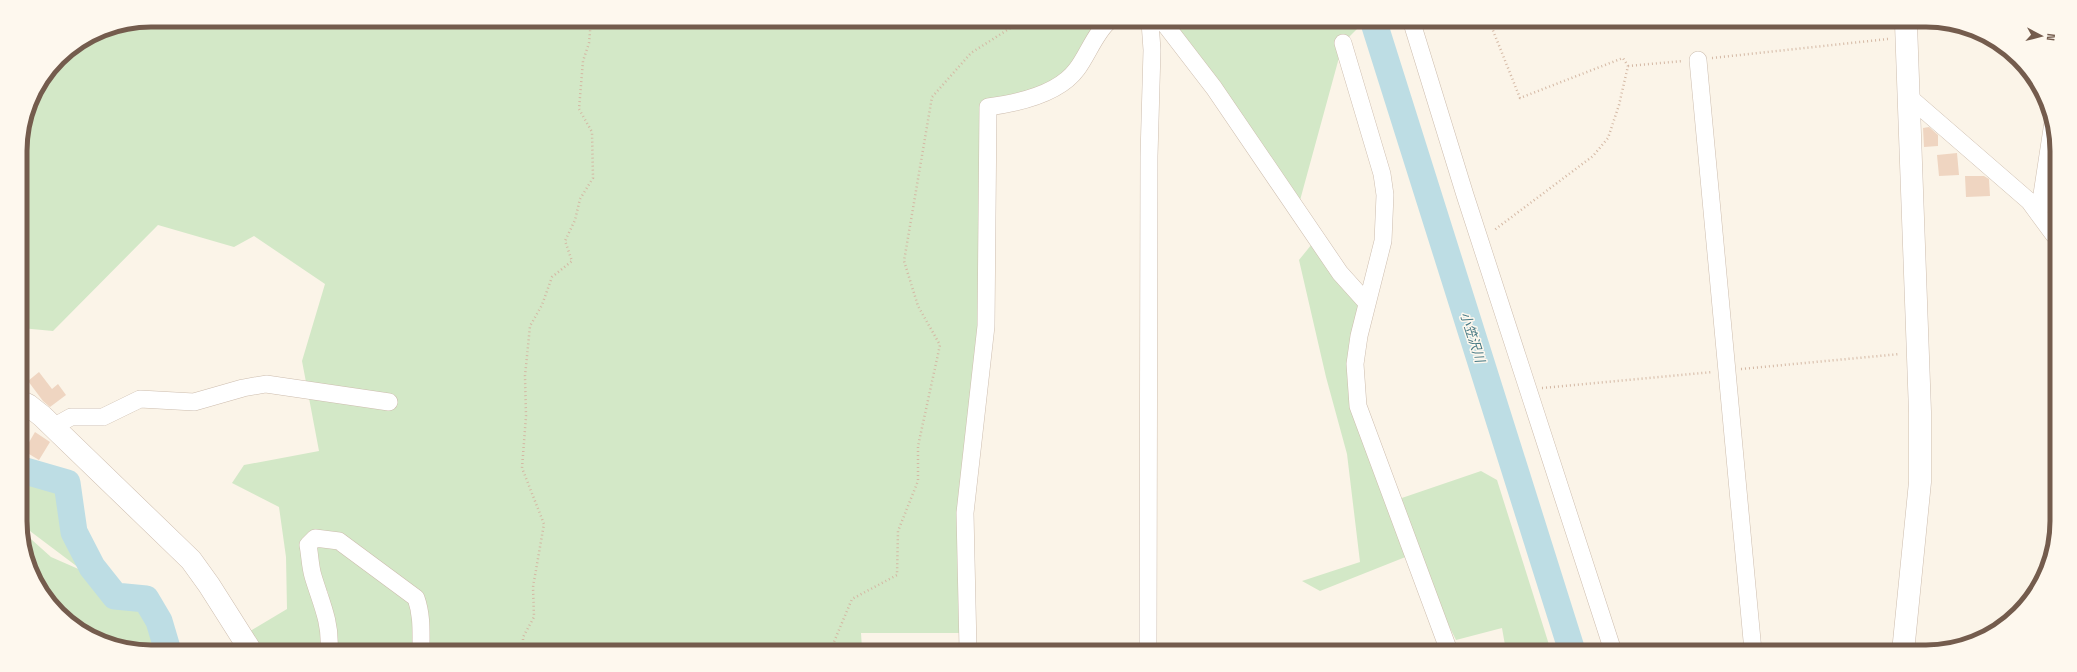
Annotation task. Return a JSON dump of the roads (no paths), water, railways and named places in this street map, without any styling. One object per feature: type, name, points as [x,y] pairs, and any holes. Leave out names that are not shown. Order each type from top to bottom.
[{"type":"street","points":[[968,645],[965,513],[986,326],[988,107],[1006,105],[1061,85],[1077,70],[1105,27]]},
{"type":"street","points":[[1148,645],[1149,156],[1152,50],[1150,27]]},
{"type":"street","points":[[1168,27],[1214,88],[1340,273],[1367,303]]},
{"type":"street","points":[[1413,27],[1480,241],[1611,645]]},
{"type":"street","points":[[1904,645],[1914,556],[1920,475],[1920,412],[1906,31]]},
{"type":"street","points":[[1343,43],[1382,174],[1385,195],[1383,241],[1359,336],[1355,364],[1358,406],[1447,645]]},
{"type":"street","points":[[1698,60],[1752,645]]},
{"type":"street","points":[[1909,97],[2029,201],[2050,229]]},
{"type":"street","points":[[2039,214],[2050,144]]},
{"type":"street","points":[[53,427],[71,417],[103,416],[140,400],[194,402],[243,388],[266,384],[389,402]]},
{"type":"street","points":[[27,404],[53,427],[191,560],[209,584],[248,645]]},
{"type":"street","points":[[329,645],[330,637],[324,605],[312,574],[308,545],[315,538],[339,541],[416,598],[420,609],[421,645]]},
{"type":"waterway","name":"小笠沢川","points":[[1375,27],[1570,645]]},
{"type":"waterway","points":[[27,471],[67,483],[74,532],[92,567],[115,596],[146,599],[159,621],[166,645]]}]
